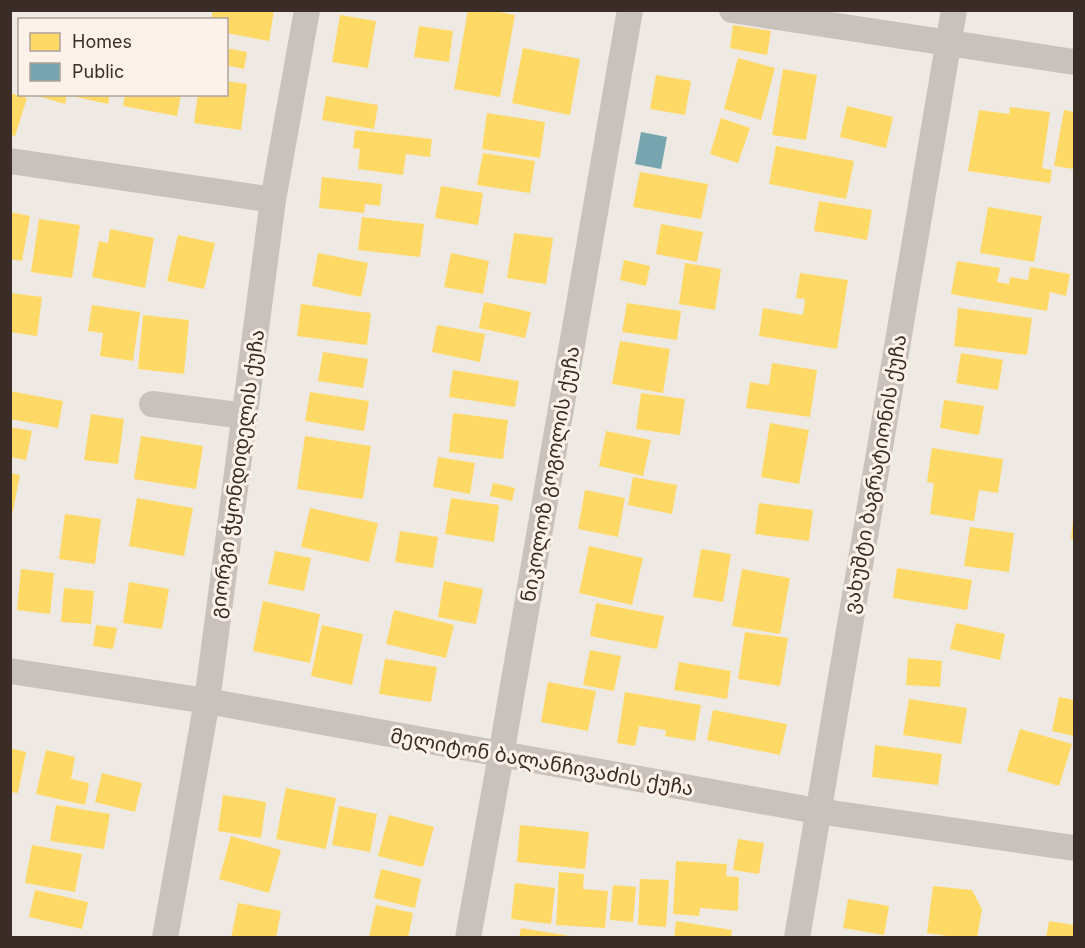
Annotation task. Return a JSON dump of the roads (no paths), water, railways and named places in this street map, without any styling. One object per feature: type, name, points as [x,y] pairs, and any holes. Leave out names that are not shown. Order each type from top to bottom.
[{"type":"street","name":"გიორგი ჭყონდიდელის ქუჩა","points":[[165,938],[207,701],[273,200],[307,10]]},
{"type":"street","name":"ნიკოლოზ გოგოლის ქუჩა","points":[[468,938],[630,10]]},
{"type":"street","points":[[732,10],[1074,62]]},
{"type":"street","name":"ვახუშტი ბაგრატიონის ქუჩა","points":[[797,938],[954,10]]},
{"type":"street","points":[[10,161],[273,200]]},
{"type":"street","points":[[152,404],[245,416]]},
{"type":"street","name":"მელიტონ ბალანჩივაძის ქუჩა","points":[[10,671],[207,701],[817,811],[1074,848]]}]
